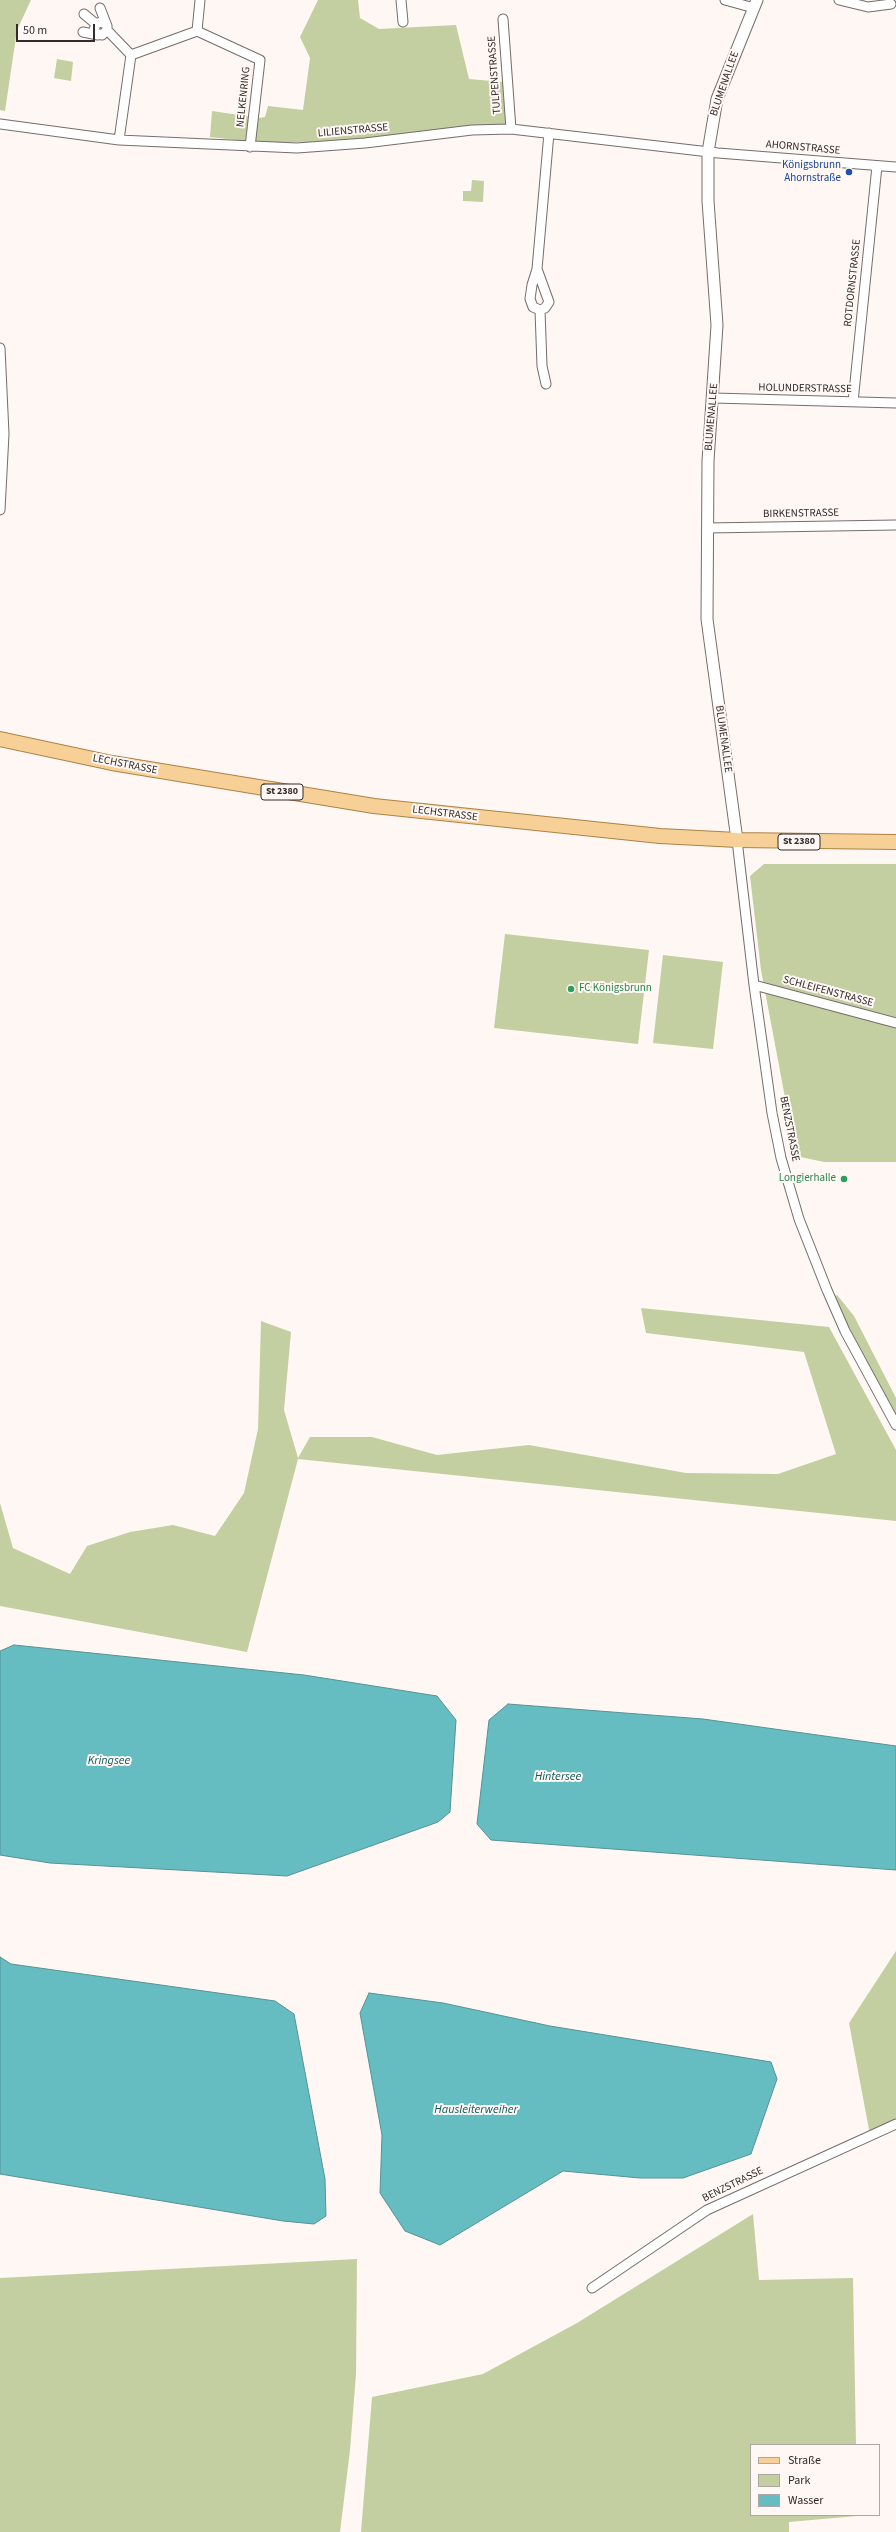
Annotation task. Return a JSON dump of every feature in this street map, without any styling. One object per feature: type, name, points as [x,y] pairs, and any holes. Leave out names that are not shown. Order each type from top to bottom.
[{"type":"main road","name":"LECHSTRASSE","points":[[0,739],[120,764],[374,806],[660,836],[737,840],[896,842]]},
{"type":"street","points":[[131,55],[197,31],[200,0]]},
{"type":"street","points":[[401,0],[403,22]]},
{"type":"street","points":[[725,0],[756,4]]},
{"type":"street","points":[[839,0],[868,7],[891,4]]},
{"type":"street","name":"BLUMENALLEE","points":[[737,840],[707,619],[708,462],[714,398],[717,326],[708,201],[708,152],[717,99],[756,4]]},
{"type":"street","points":[[83,32],[102,35],[106,27],[100,8]]},
{"type":"street","points":[[84,14],[96,24],[99,22],[106,27],[131,55],[119,140]]},
{"type":"street","name":"TULPENSTRASSE","points":[[503,19],[511,129]]},
{"type":"street","points":[[96,24],[94,30],[98,34]]},
{"type":"street","name":"NELKENRING","points":[[197,31],[260,60],[250,147]]},
{"type":"street","name":"LILIENSTRASSE","points":[[0,124],[119,140],[297,148],[472,130],[511,129],[708,152]]},
{"type":"street","points":[[537,269],[549,302],[545,308],[540,310],[533,307],[530,299],[532,285],[537,269],[549,133]]},
{"type":"street","name":"AHORNSTRASSE","points":[[708,152],[896,167]]},
{"type":"street","name":"ROTDORNSTRASSE","points":[[853,402],[877,166]]},
{"type":"street","points":[[540,310],[542,366],[546,384]]},
{"type":"street","points":[[0,348],[4,434],[0,510]]},
{"type":"street","name":"HOLUNDERSTRASSE","points":[[714,398],[896,403]]},
{"type":"street","name":"BIRKENSTRASSE","points":[[707,528],[896,525]]},
{"type":"street","name":"BENZSTRASSE","points":[[737,840],[754,985],[772,1113],[781,1158],[799,1219],[845,1331],[896,1425]]},
{"type":"street","name":"SCHLEIFENSTRASSE","points":[[754,985],[896,1023]]},
{"type":"street","name":"BENZSTRASSE","points":[[592,2288],[707,2210],[896,2124]]},
{"type":"green space","points":[[0,0],[31,0],[17,30],[5,111],[0,110]]},
{"type":"green space","points":[[318,0],[358,0],[360,18],[379,29],[456,25],[469,79],[503,82],[509,130],[351,141],[262,143],[210,137],[212,111],[259,118],[265,117],[268,106],[303,110],[310,58],[300,37]]},
{"type":"green space","points":[[57,59],[73,62],[71,81],[54,78]]},
{"type":"green space","points":[[472,180],[484,181],[483,202],[463,201],[463,191],[471,191]]},
{"type":"green space","points":[[764,864],[896,864],[896,1162],[824,1162],[796,1156],[761,970],[750,876]]},
{"type":"green space","name":"FC Königsbrunn","points":[[505,934],[649,950],[638,1044],[494,1028]]},
{"type":"green space","points":[[663,955],[723,962],[713,1049],[653,1043]]},
{"type":"green space","points":[[837,1295],[854,1316],[896,1398],[896,1425],[831,1298]]},
{"type":"green space","points":[[641,1308],[829,1327],[896,1450],[896,1521],[298,1459],[247,1652],[0,1606],[0,1503],[13,1548],[70,1574],[87,1546],[130,1532],[173,1525],[215,1536],[244,1493],[258,1429],[261,1321],[291,1332],[284,1410],[298,1458],[310,1437],[372,1437],[437,1455],[529,1445],[686,1473],[778,1474],[836,1454],[804,1352],[646,1333]]},
{"type":"green space","points":[[896,1951],[896,2124],[870,2135],[849,2023]]},
{"type":"green space","points":[[753,2214],[759,2280],[853,2278],[856,2444],[750,2444],[750,2516],[857,2516],[789,2522],[789,2532],[361,2532],[372,2397],[483,2374],[577,2323]]},
{"type":"green space","points":[[357,2259],[356,2374],[350,2450],[340,2532],[0,2532],[0,2278]]},
{"type":"water","name":"Kringsee","points":[[14,1645],[304,1675],[437,1696],[456,1720],[450,1812],[438,1822],[287,1876],[50,1863],[0,1855],[0,1651]]},
{"type":"water","name":"Hintersee","points":[[508,1704],[703,1719],[896,1746],[896,1870],[491,1840],[477,1824],[489,1720]]},
{"type":"water","points":[[0,1957],[11,1964],[275,2001],[294,2014],[325,2179],[326,2216],[314,2224],[283,2221],[0,2174]]},
{"type":"water","name":"Hausleiterweiher","points":[[369,1993],[443,2003],[550,2026],[771,2062],[777,2079],[751,2154],[683,2178],[640,2178],[563,2171],[440,2245],[405,2231],[380,2193],[382,2135],[360,2013]]},
{"type":"place","name":"Königsbrunn Ahornstraße","points":[[849,172]]},
{"type":"place","name":"FC Königsbrunn","points":[[571,989]]},
{"type":"place","name":"Longierhalle","points":[[844,1179]]}]
